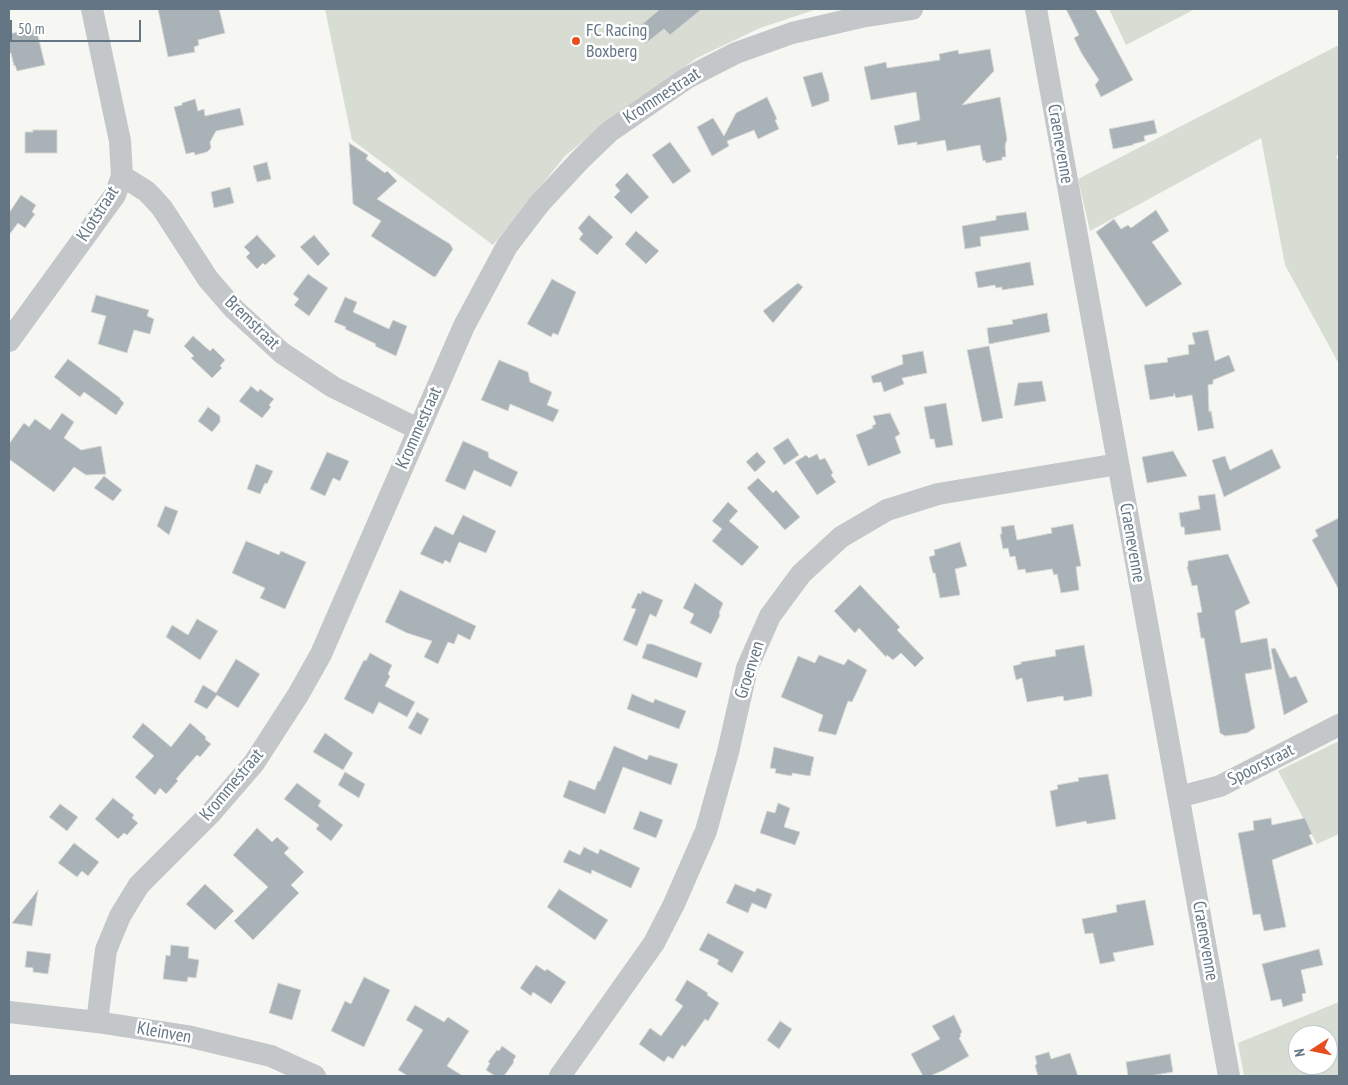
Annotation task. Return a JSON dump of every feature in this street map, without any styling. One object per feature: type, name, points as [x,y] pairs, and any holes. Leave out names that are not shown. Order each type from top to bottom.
[{"type":"street","name":"Klotstraat","points":[[9,341],[115,195],[122,176],[120,141],[92,9]]},
{"type":"street","name":"Krommestraat","points":[[97,1022],[106,950],[120,916],[139,885],[210,814],[254,763],[298,695],[321,654],[464,326],[507,246],[540,204],[580,160],[609,132],[687,78],[736,53],[792,33],[861,17],[912,9]]},
{"type":"street","name":"Craenevenne","points":[[1036,9],[1229,1076]]},
{"type":"street","name":"Bremstraat","points":[[122,176],[146,191],[162,208],[208,279],[234,309],[282,353],[333,386],[418,428]]},
{"type":"street","name":"Groenven","points":[[560,1076],[654,943],[674,904],[706,831],[728,752],[747,668],[770,616],[800,574],[841,537],[887,510],[938,494],[1118,464]]},
{"type":"street","name":"Spoorstraat","points":[[1179,797],[1220,786],[1339,725]]},
{"type":"street","name":"Kleinven","points":[[9,1012],[97,1022],[187,1036],[271,1056],[315,1076]]},
{"type":"shaded area","points":[[325,9],[817,9],[760,28],[697,58],[614,116],[565,156],[493,245],[352,140]]},
{"type":"shaded area","points":[[1109,9],[1195,9],[1126,45]]},
{"type":"shaded area","points":[[1339,45],[1339,154],[1336,156],[1339,162],[1339,364],[1285,265],[1261,138],[1090,231],[1078,179]]},
{"type":"shaded area","points":[[1339,741],[1339,834],[1317,844],[1278,771]]},
{"type":"shaded area","points":[[1339,1002],[1339,1076],[1244,1076],[1238,1043]]},
{"type":"building","points":[[158,9],[219,9],[225,33],[198,40],[199,45],[194,47],[195,52],[168,57]]},
{"type":"building","points":[[660,9],[702,9],[670,35],[664,29],[645,44],[634,31]]},
{"type":"building","points":[[1066,9],[1095,9],[1133,80],[1101,97],[1095,85],[1099,80],[1074,38],[1079,35]]},
{"type":"building","points":[[36,28],[45,65],[17,71],[11,53],[9,53],[9,34]]},
{"type":"building","points":[[990,49],[994,71],[962,105],[1000,97],[1007,139],[1005,146],[1006,157],[1002,157],[1002,160],[986,163],[985,160],[983,161],[980,145],[947,151],[945,140],[917,145],[917,142],[898,145],[894,126],[920,120],[916,92],[871,100],[864,67],[886,62],[887,68],[940,60],[939,54],[958,50],[959,54]]},
{"type":"building","points":[[822,72],[829,101],[812,107],[803,77]]},
{"type":"building","points":[[767,97],[777,119],[775,120],[779,129],[758,139],[754,130],[727,141],[729,146],[712,156],[697,127],[713,118],[724,136],[736,113]]},
{"type":"building","points":[[195,99],[198,111],[204,109],[205,116],[240,108],[244,125],[216,131],[210,142],[211,148],[207,152],[195,155],[194,152],[186,154],[174,107]]},
{"type":"building","points":[[1154,120],[1157,133],[1144,136],[1145,141],[1113,149],[1109,129]]},
{"type":"building","points":[[33,130],[57,130],[57,153],[25,153],[25,132],[33,132]]},
{"type":"building","points":[[670,142],[691,171],[673,184],[652,155]]},
{"type":"building","points":[[349,143],[368,155],[366,159],[385,173],[387,171],[397,181],[377,199],[450,244],[453,249],[436,276],[434,277],[371,236],[381,221],[353,204]]},
{"type":"building","points":[[267,162],[271,179],[257,182],[253,166]]},
{"type":"building","points":[[627,173],[649,197],[631,214],[614,197],[620,191],[615,185]]},
{"type":"building","points":[[230,187],[234,203],[214,208],[211,192]]},
{"type":"building","points":[[21,195],[36,205],[32,212],[35,214],[25,228],[18,223],[9,235],[9,213]]},
{"type":"building","points":[[1156,210],[1169,231],[1152,242],[1182,284],[1146,307],[1096,232],[1114,219],[1121,229],[1128,225],[1131,228]]},
{"type":"building","points":[[1026,212],[1029,230],[980,237],[981,246],[965,249],[962,226],[996,220],[996,216]]},
{"type":"building","points":[[589,215],[613,237],[597,255],[579,239],[583,234],[578,228]]},
{"type":"building","points":[[636,231],[659,251],[646,264],[625,244]]},
{"type":"building","points":[[257,235],[276,256],[265,265],[263,263],[257,269],[246,257],[250,253],[244,247]]},
{"type":"building","points":[[314,235],[330,254],[318,266],[300,247]]},
{"type":"building","points":[[1030,262],[1034,285],[1002,290],[1002,287],[996,288],[995,285],[978,288],[975,272]]},
{"type":"building","points":[[308,274],[328,288],[309,316],[294,305],[299,299],[293,294]]},
{"type":"building","points":[[552,279],[576,292],[558,335],[553,333],[551,337],[527,324]]},
{"type":"building","points":[[798,283],[803,287],[773,323],[763,311]]},
{"type":"building","points":[[96,295],[149,310],[147,316],[154,319],[150,334],[134,330],[127,353],[98,344],[106,316],[91,312]]},
{"type":"building","points":[[345,297],[357,302],[353,312],[389,329],[393,320],[407,326],[396,356],[334,322]]},
{"type":"building","points":[[1047,313],[1050,332],[989,344],[987,328],[1013,324],[1012,320]]},
{"type":"building","points":[[1208,330],[1215,361],[1229,355],[1235,371],[1213,380],[1213,384],[1208,385],[1209,412],[1211,411],[1214,428],[1198,431],[1192,395],[1176,398],[1174,393],[1174,396],[1150,400],[1144,365],[1168,362],[1167,358],[1189,354],[1188,345],[1195,344],[1192,333]]},
{"type":"building","points":[[193,336],[210,351],[213,348],[225,360],[220,366],[222,368],[212,378],[191,358],[194,356],[184,346]]},
{"type":"building","points":[[989,346],[1003,418],[982,422],[967,350]]},
{"type":"building","points":[[923,351],[927,373],[902,378],[904,384],[884,392],[881,382],[873,383],[871,376],[903,364],[902,355]]},
{"type":"building","points":[[68,359],[120,398],[124,403],[116,415],[84,392],[80,397],[54,377]]},
{"type":"building","points":[[499,360],[528,372],[530,382],[552,392],[547,405],[559,410],[553,422],[510,404],[508,411],[481,400]]},
{"type":"building","points":[[1042,381],[1046,401],[1014,406],[1018,383]]},
{"type":"building","points":[[251,386],[258,392],[260,389],[274,399],[269,405],[271,407],[262,418],[239,401]]},
{"type":"building","points":[[946,403],[953,445],[936,448],[934,439],[930,439],[924,407]]},
{"type":"building","points":[[208,407],[220,416],[220,422],[212,432],[198,421]]},
{"type":"building","points":[[62,413],[74,422],[64,438],[81,450],[101,446],[106,474],[86,475],[74,467],[54,492],[9,459],[9,444],[24,423],[29,427],[35,419],[50,430]]},
{"type":"building","points":[[890,413],[900,434],[895,437],[901,453],[868,466],[856,435],[873,428],[872,426],[876,424],[873,416]]},
{"type":"building","points":[[788,438],[799,455],[784,465],[773,448]]},
{"type":"building","points":[[463,441],[488,452],[489,458],[518,472],[511,487],[474,470],[465,490],[445,481]]},
{"type":"building","points":[[1272,449],[1281,468],[1224,497],[1212,460],[1225,456],[1230,470]]},
{"type":"building","points":[[1173,451],[1187,476],[1147,483],[1142,457]]},
{"type":"building","points":[[327,452],[349,461],[340,481],[333,478],[325,496],[310,489]]},
{"type":"building","points":[[757,452],[766,462],[755,472],[746,462]]},
{"type":"building","points":[[817,454],[820,460],[825,458],[833,473],[831,475],[836,482],[817,495],[795,462],[806,455],[809,458]]},
{"type":"building","points":[[256,464],[273,471],[260,494],[247,489]]},
{"type":"building","points":[[104,476],[122,490],[113,501],[94,488]]},
{"type":"building","points":[[758,478],[773,493],[776,490],[800,517],[785,530],[747,488]]},
{"type":"building","points":[[1215,494],[1221,530],[1185,535],[1184,527],[1181,527],[1179,513],[1200,509],[1198,496]]},
{"type":"building","points":[[728,502],[738,511],[729,521],[759,547],[742,566],[712,541],[722,529],[712,521]]},
{"type":"building","points":[[165,506],[178,511],[169,535],[157,526]]},
{"type":"building","points":[[463,515],[496,531],[486,553],[459,542],[450,563],[445,560],[443,564],[420,554],[435,526],[453,535]]},
{"type":"building","points":[[1339,518],[1339,590],[1312,540],[1318,536],[1315,530]]},
{"type":"building","points":[[1073,524],[1081,566],[1076,567],[1079,590],[1061,593],[1057,574],[1054,575],[1052,569],[1026,573],[1025,569],[1018,570],[1015,556],[1010,557],[1008,548],[1003,549],[1000,534],[1002,534],[1001,527],[1014,525],[1017,540],[1052,533],[1051,528]]},
{"type":"building","points":[[246,541],[279,555],[281,551],[306,562],[285,609],[260,598],[265,588],[232,573]]},
{"type":"building","points":[[960,542],[967,566],[955,569],[960,595],[940,598],[935,573],[933,573],[929,557],[935,555],[934,550]]},
{"type":"building","points":[[1228,554],[1250,603],[1235,611],[1241,643],[1267,638],[1272,669],[1245,674],[1255,728],[1247,733],[1225,736],[1220,733],[1204,638],[1201,638],[1197,613],[1202,612],[1197,585],[1192,586],[1187,567],[1188,561]]},
{"type":"building","points":[[695,583],[723,603],[720,615],[711,634],[690,623],[694,614],[683,608]]},
{"type":"building","points":[[860,585],[900,627],[897,630],[924,658],[915,667],[901,653],[893,660],[887,655],[886,657],[859,628],[855,633],[834,611]]},
{"type":"building","points":[[400,590],[476,626],[470,640],[458,634],[454,644],[448,642],[438,664],[424,657],[432,641],[407,633],[385,622]]},
{"type":"building","points":[[642,591],[663,600],[656,617],[650,614],[637,646],[623,640],[636,609],[631,608],[638,593],[641,594]]},
{"type":"building","points":[[197,619],[218,631],[200,660],[166,637],[172,625],[188,635]]},
{"type":"building","points":[[647,644],[652,644],[702,663],[697,678],[642,658]]},
{"type":"building","points":[[1084,645],[1092,696],[1064,701],[1063,696],[1027,702],[1022,678],[1016,680],[1013,666],[1021,664],[1021,662],[1056,656],[1055,650]]},
{"type":"building","points":[[1275,648],[1290,678],[1296,676],[1308,702],[1284,715],[1271,649]]},
{"type":"building","points":[[370,653],[392,665],[388,674],[390,676],[385,686],[415,702],[407,717],[379,702],[373,714],[344,699],[364,660],[366,661]]},
{"type":"building","points":[[819,655],[844,665],[848,659],[867,670],[852,702],[848,701],[836,735],[818,731],[823,715],[781,697],[798,656],[815,663]]},
{"type":"building","points":[[236,659],[260,674],[238,708],[217,695],[207,709],[194,702],[203,685],[216,693]]},
{"type":"building","points":[[632,694],[653,703],[655,699],[686,711],[679,729],[627,709]]},
{"type":"building","points":[[417,712],[429,719],[421,735],[408,728]]},
{"type":"building","points":[[143,723],[171,747],[190,723],[211,744],[200,757],[197,755],[176,779],[178,781],[166,794],[160,788],[155,795],[135,777],[154,756],[132,737]]},
{"type":"building","points":[[325,733],[353,753],[343,770],[313,752]]},
{"type":"building","points":[[614,746],[647,760],[649,755],[678,764],[671,785],[623,767],[605,814],[563,797],[569,780],[595,790]]},
{"type":"building","points":[[774,747],[814,757],[810,776],[792,773],[792,776],[775,773],[776,769],[770,768]]},
{"type":"building","points":[[345,772],[365,784],[359,798],[338,785]]},
{"type":"building","points":[[1108,774],[1116,819],[1087,824],[1086,821],[1056,827],[1050,791],[1058,789],[1057,785],[1079,781],[1078,778]]},
{"type":"building","points":[[297,783],[321,801],[318,806],[343,825],[331,841],[316,829],[319,825],[284,799]]},
{"type":"building","points":[[113,798],[134,815],[132,818],[138,823],[127,835],[124,833],[118,839],[95,819]]},
{"type":"building","points":[[778,803],[790,808],[784,827],[800,832],[795,845],[760,833],[767,811],[775,813]]},
{"type":"building","points":[[60,804],[78,817],[67,831],[49,817]]},
{"type":"building","points":[[640,811],[663,820],[656,838],[633,829]]},
{"type":"building","points":[[1271,818],[1272,825],[1305,818],[1312,834],[1309,835],[1313,844],[1272,860],[1286,927],[1264,931],[1260,914],[1253,915],[1238,833],[1254,830],[1253,821]]},
{"type":"building","points":[[257,828],[272,842],[277,837],[289,848],[284,853],[304,872],[291,885],[299,893],[253,940],[234,921],[268,887],[233,855]]},
{"type":"building","points":[[74,843],[99,862],[88,876],[82,871],[77,877],[58,863]]},
{"type":"building","points":[[584,847],[598,854],[600,849],[640,868],[631,888],[592,870],[591,874],[563,862],[569,850],[580,855]]},
{"type":"building","points":[[205,884],[234,911],[215,930],[186,904]]},
{"type":"building","points":[[735,884],[755,892],[757,888],[772,894],[766,909],[752,903],[748,913],[726,903]]},
{"type":"building","points":[[559,889],[608,920],[595,940],[547,907]]},
{"type":"building","points":[[38,890],[32,926],[12,923]]},
{"type":"building","points":[[1145,900],[1154,945],[1113,953],[1115,961],[1100,964],[1093,933],[1085,934],[1082,919],[1117,912],[1116,905]]},
{"type":"building","points":[[708,933],[744,952],[732,973],[717,964],[719,960],[699,950]]},
{"type":"building","points":[[171,945],[189,947],[188,958],[199,960],[196,978],[188,977],[187,982],[163,979],[166,955],[170,956]]},
{"type":"building","points":[[1319,949],[1323,965],[1301,970],[1306,993],[1302,994],[1303,1001],[1283,1007],[1281,999],[1271,1001],[1262,964]]},
{"type":"building","points":[[27,951],[51,954],[48,974],[33,972],[33,968],[25,967]]},
{"type":"building","points":[[536,965],[545,971],[547,969],[566,982],[551,1004],[533,992],[531,996],[520,988]]},
{"type":"building","points":[[364,977],[390,990],[364,1047],[331,1031],[345,1001],[351,1004]]},
{"type":"building","points":[[687,980],[708,993],[707,995],[719,1003],[708,1021],[705,1019],[685,1047],[682,1045],[673,1059],[668,1056],[664,1062],[639,1044],[650,1028],[661,1036],[683,1006],[675,1000]]},
{"type":"building","points":[[278,983],[301,990],[292,1020],[269,1013]]},
{"type":"building","points":[[415,1005],[444,1022],[448,1017],[469,1031],[447,1066],[463,1076],[408,1076],[398,1070],[423,1030],[406,1020]]},
{"type":"building","points":[[954,1015],[962,1032],[959,1038],[969,1056],[944,1070],[930,1076],[923,1076],[911,1054],[940,1039],[932,1026]]},
{"type":"building","points":[[780,1021],[792,1029],[779,1049],[767,1040]]},
{"type":"building","points":[[502,1046],[516,1056],[504,1076],[495,1076],[486,1070],[490,1063],[488,1062]]},
{"type":"building","points":[[1049,1052],[1051,1059],[1070,1053],[1078,1076],[1038,1076],[1035,1056]]},
{"type":"building","points":[[1170,1054],[1173,1072],[1149,1076],[1128,1076],[1126,1062]]},
{"type":"place","name":"FC Racing Boxberg","points":[[576,41]]}]
